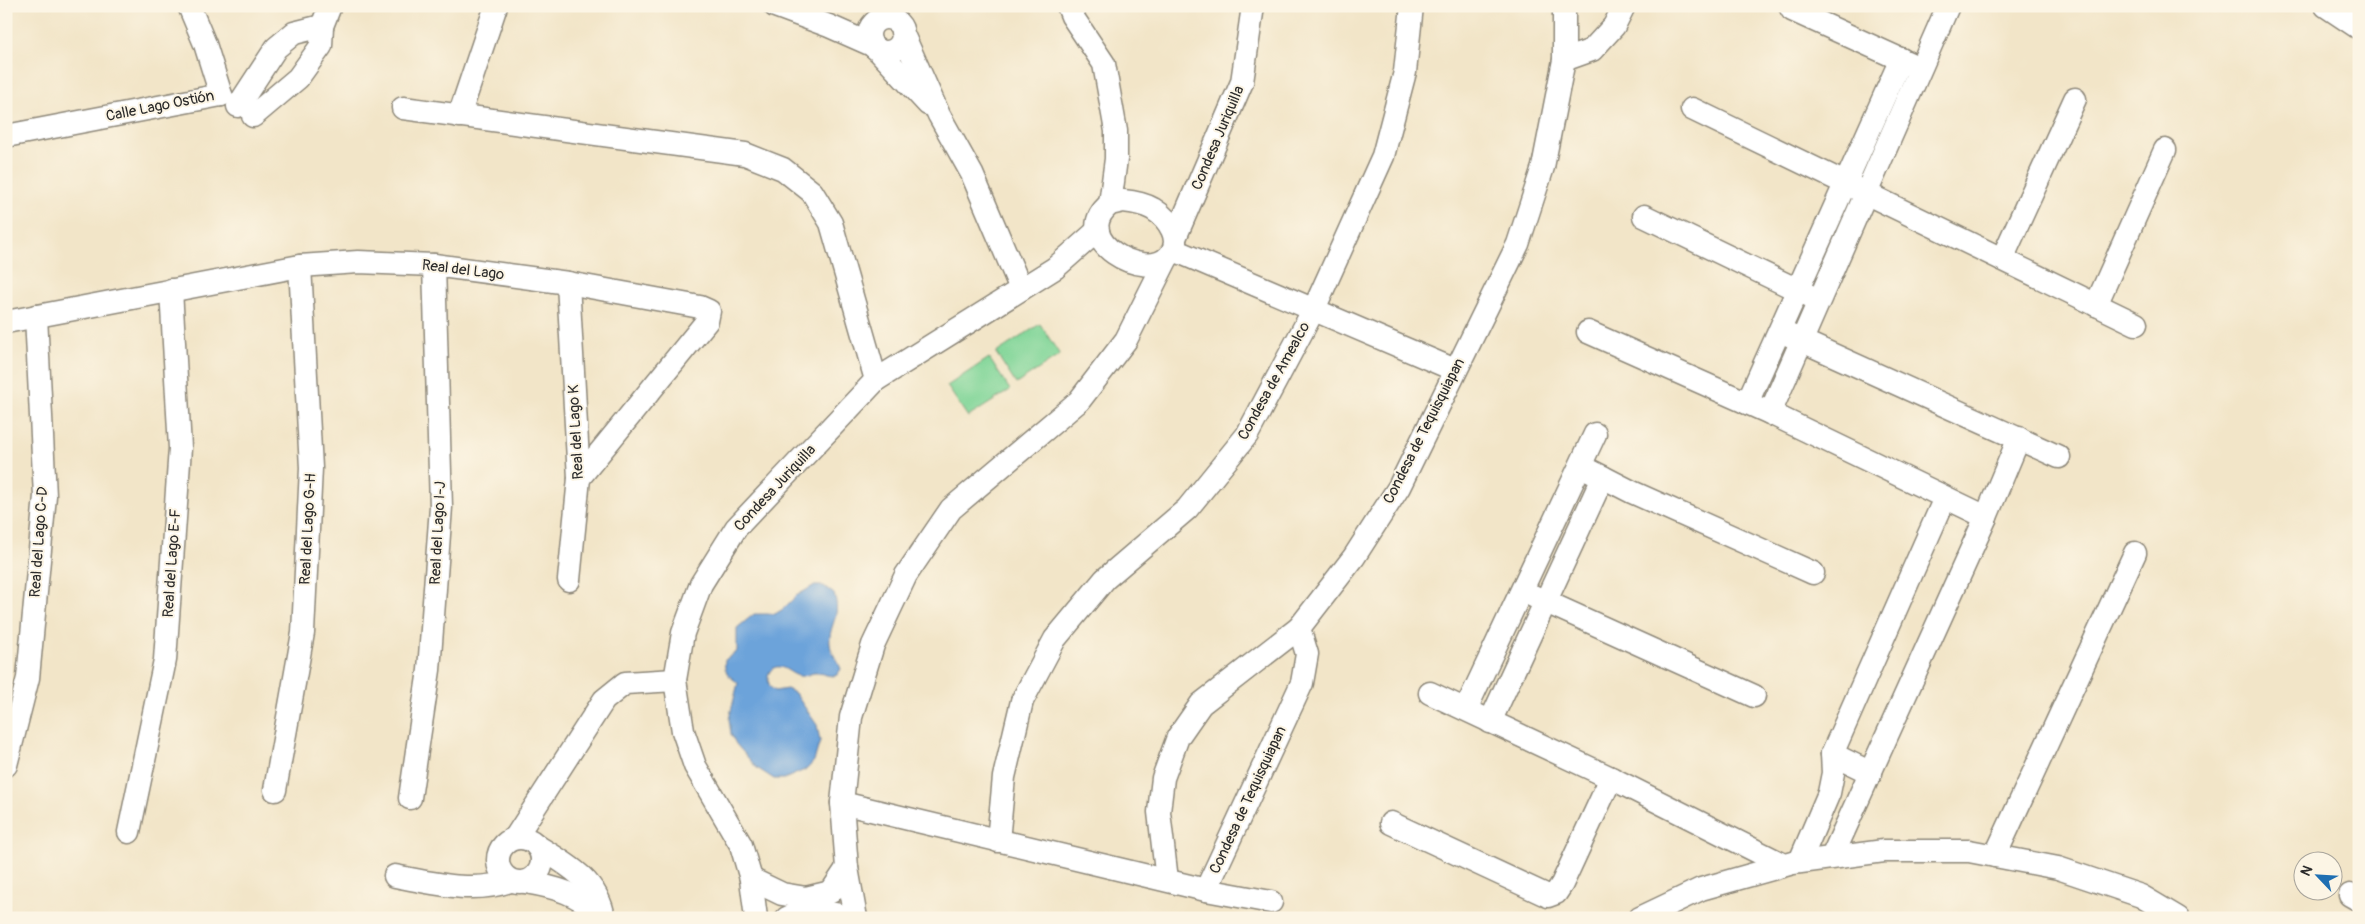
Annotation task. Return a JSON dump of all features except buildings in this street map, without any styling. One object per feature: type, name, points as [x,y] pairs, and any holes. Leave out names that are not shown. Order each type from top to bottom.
[{"type":"street","name":"Calle Lago Ostión","points":[[6,136],[243,109],[205,44],[189,6]]},
{"type":"street","points":[[459,116],[496,6]]},
{"type":"street","points":[[775,6],[829,26],[874,30],[939,115]]},
{"type":"street","name":"Condesa Juriquilla","points":[[756,918],[751,879],[741,845],[695,766],[683,731],[675,680],[683,633],[701,584],[736,528],[876,380],[1055,268],[1098,230],[1098,218],[1110,204],[1116,159],[1116,131],[1104,64],[1072,16],[1068,6]]},
{"type":"street","name":"Condesa Juriquilla","points":[[854,918],[847,868],[842,803],[851,717],[873,645],[906,575],[951,509],[997,468],[1080,401],[1126,340],[1172,249],[1242,82],[1253,6]]},
{"type":"street","name":"Condesa de Amealco","points":[[998,841],[1004,776],[1022,701],[1055,639],[1105,579],[1187,509],[1247,434],[1314,309],[1383,156],[1405,72],[1412,6]]},
{"type":"street","name":"Condesa de Tequisquiapan","points":[[1206,890],[1302,683],[1307,654],[1299,628],[1354,556],[1399,486],[1518,244],[1543,167],[1564,60],[1564,6]]},
{"type":"street","points":[[1564,60],[1592,50],[1614,26],[1624,6]]},
{"type":"street","points":[[1790,6],[1792,10],[1814,12],[1910,64]]},
{"type":"street","points":[[1746,403],[1843,184],[1910,64],[1948,6]]},
{"type":"street","points":[[2326,6],[2359,28]]},
{"type":"street","points":[[243,109],[298,78],[321,46],[326,16]]},
{"type":"street","points":[[243,109],[276,48],[294,33],[326,16]]},
{"type":"street","points":[[874,30],[879,20],[890,19],[899,21],[939,115],[972,174],[1021,289]]},
{"type":"street","points":[[1770,413],[1865,194],[1910,64]]},
{"type":"street","points":[[2002,259],[2076,99]]},
{"type":"street","points":[[403,108],[745,154],[783,169],[812,192],[831,223],[876,380]]},
{"type":"street","points":[[1692,109],[1843,184],[2136,324]]},
{"type":"street","points":[[2096,304],[2165,150]]},
{"type":"street","points":[[1110,204],[1123,201],[1133,202],[1153,209],[1161,215],[1171,228],[1172,249]]},
{"type":"street","points":[[1644,216],[1819,301]]},
{"type":"street","points":[[1098,230],[1105,244],[1123,259],[1151,263],[1172,249]]},
{"type":"street","points":[[1172,249],[1455,370]]},
{"type":"street","name":"Real del Lago","points":[[6,322],[300,266],[358,262],[434,265],[568,283],[700,306],[709,311],[707,321],[579,478]]},
{"type":"street","name":"Real del Lago I-J","points":[[410,798],[429,670],[441,507],[434,265]]},
{"type":"street","name":"Real del Lago G-H","points":[[275,790],[303,624],[311,468],[300,266]]},
{"type":"street","name":"Real del Lago K","points":[[568,283],[579,478],[569,580]]},
{"type":"street","name":"Real del Lago E-F","points":[[129,832],[166,660],[180,448],[171,290]]},
{"type":"street","name":"Real del Lago C-D","points":[[6,764],[28,678],[45,496],[36,316]]},
{"type":"street","points":[[1778,330],[2059,457]]},
{"type":"street","points":[[1588,332],[1770,413],[1986,517]]},
{"type":"street","points":[[1466,709],[1595,434]]},
{"type":"street","points":[[1832,857],[1986,517],[2019,438]]},
{"type":"street","points":[[1580,465],[1813,573]]},
{"type":"street","points":[[1490,722],[1603,477]]},
{"type":"street","points":[[1792,863],[1829,792],[1834,773],[1832,754],[1945,498]]},
{"type":"street","points":[[1995,856],[2135,553]]},
{"type":"street","points":[[1521,591],[1754,696]]},
{"type":"street","points":[[1167,880],[1159,812],[1163,778],[1178,737],[1201,704],[1299,628]]},
{"type":"street","points":[[515,838],[604,700],[625,683],[675,680]]},
{"type":"street","points":[[1430,693],[1792,863]]},
{"type":"street","points":[[1832,754],[1870,773]]},
{"type":"street","points":[[1391,823],[1548,896],[1556,893],[1562,884],[1611,778]]},
{"type":"street","points":[[842,803],[1206,890],[1271,902]]},
{"type":"street","points":[[457,887],[498,855],[507,841],[523,838],[584,878],[596,892],[604,917]]},
{"type":"street","points":[[395,876],[457,887],[493,887],[518,882],[532,879],[541,867],[541,852],[537,846]]},
{"type":"street","points":[[1640,918],[1701,889],[1792,863],[1884,851],[1970,851],[2058,868],[2141,896],[2178,918]]},
{"type":"street","points":[[498,855],[498,865],[502,875],[518,882],[553,887],[582,898],[604,917]]},
{"type":"street","points":[[751,879],[782,894],[806,898],[831,892],[847,868]]},
{"type":"street","points":[[787,918],[794,914],[821,911],[854,918]]},
{"type":"green space","points":[[1040,324],[1060,355],[1016,384],[996,353]]},
{"type":"green space","points":[[989,358],[1010,390],[968,417],[947,386]]},
{"type":"water","points":[[813,586],[824,586],[834,594],[836,615],[831,631],[830,644],[841,669],[834,676],[814,673],[799,676],[781,667],[770,671],[768,679],[770,687],[775,691],[787,689],[795,693],[817,725],[820,741],[814,761],[807,769],[784,779],[774,779],[757,768],[736,744],[731,734],[729,719],[738,683],[726,671],[725,660],[737,651],[737,628],[754,614],[775,614],[796,596]]}]
